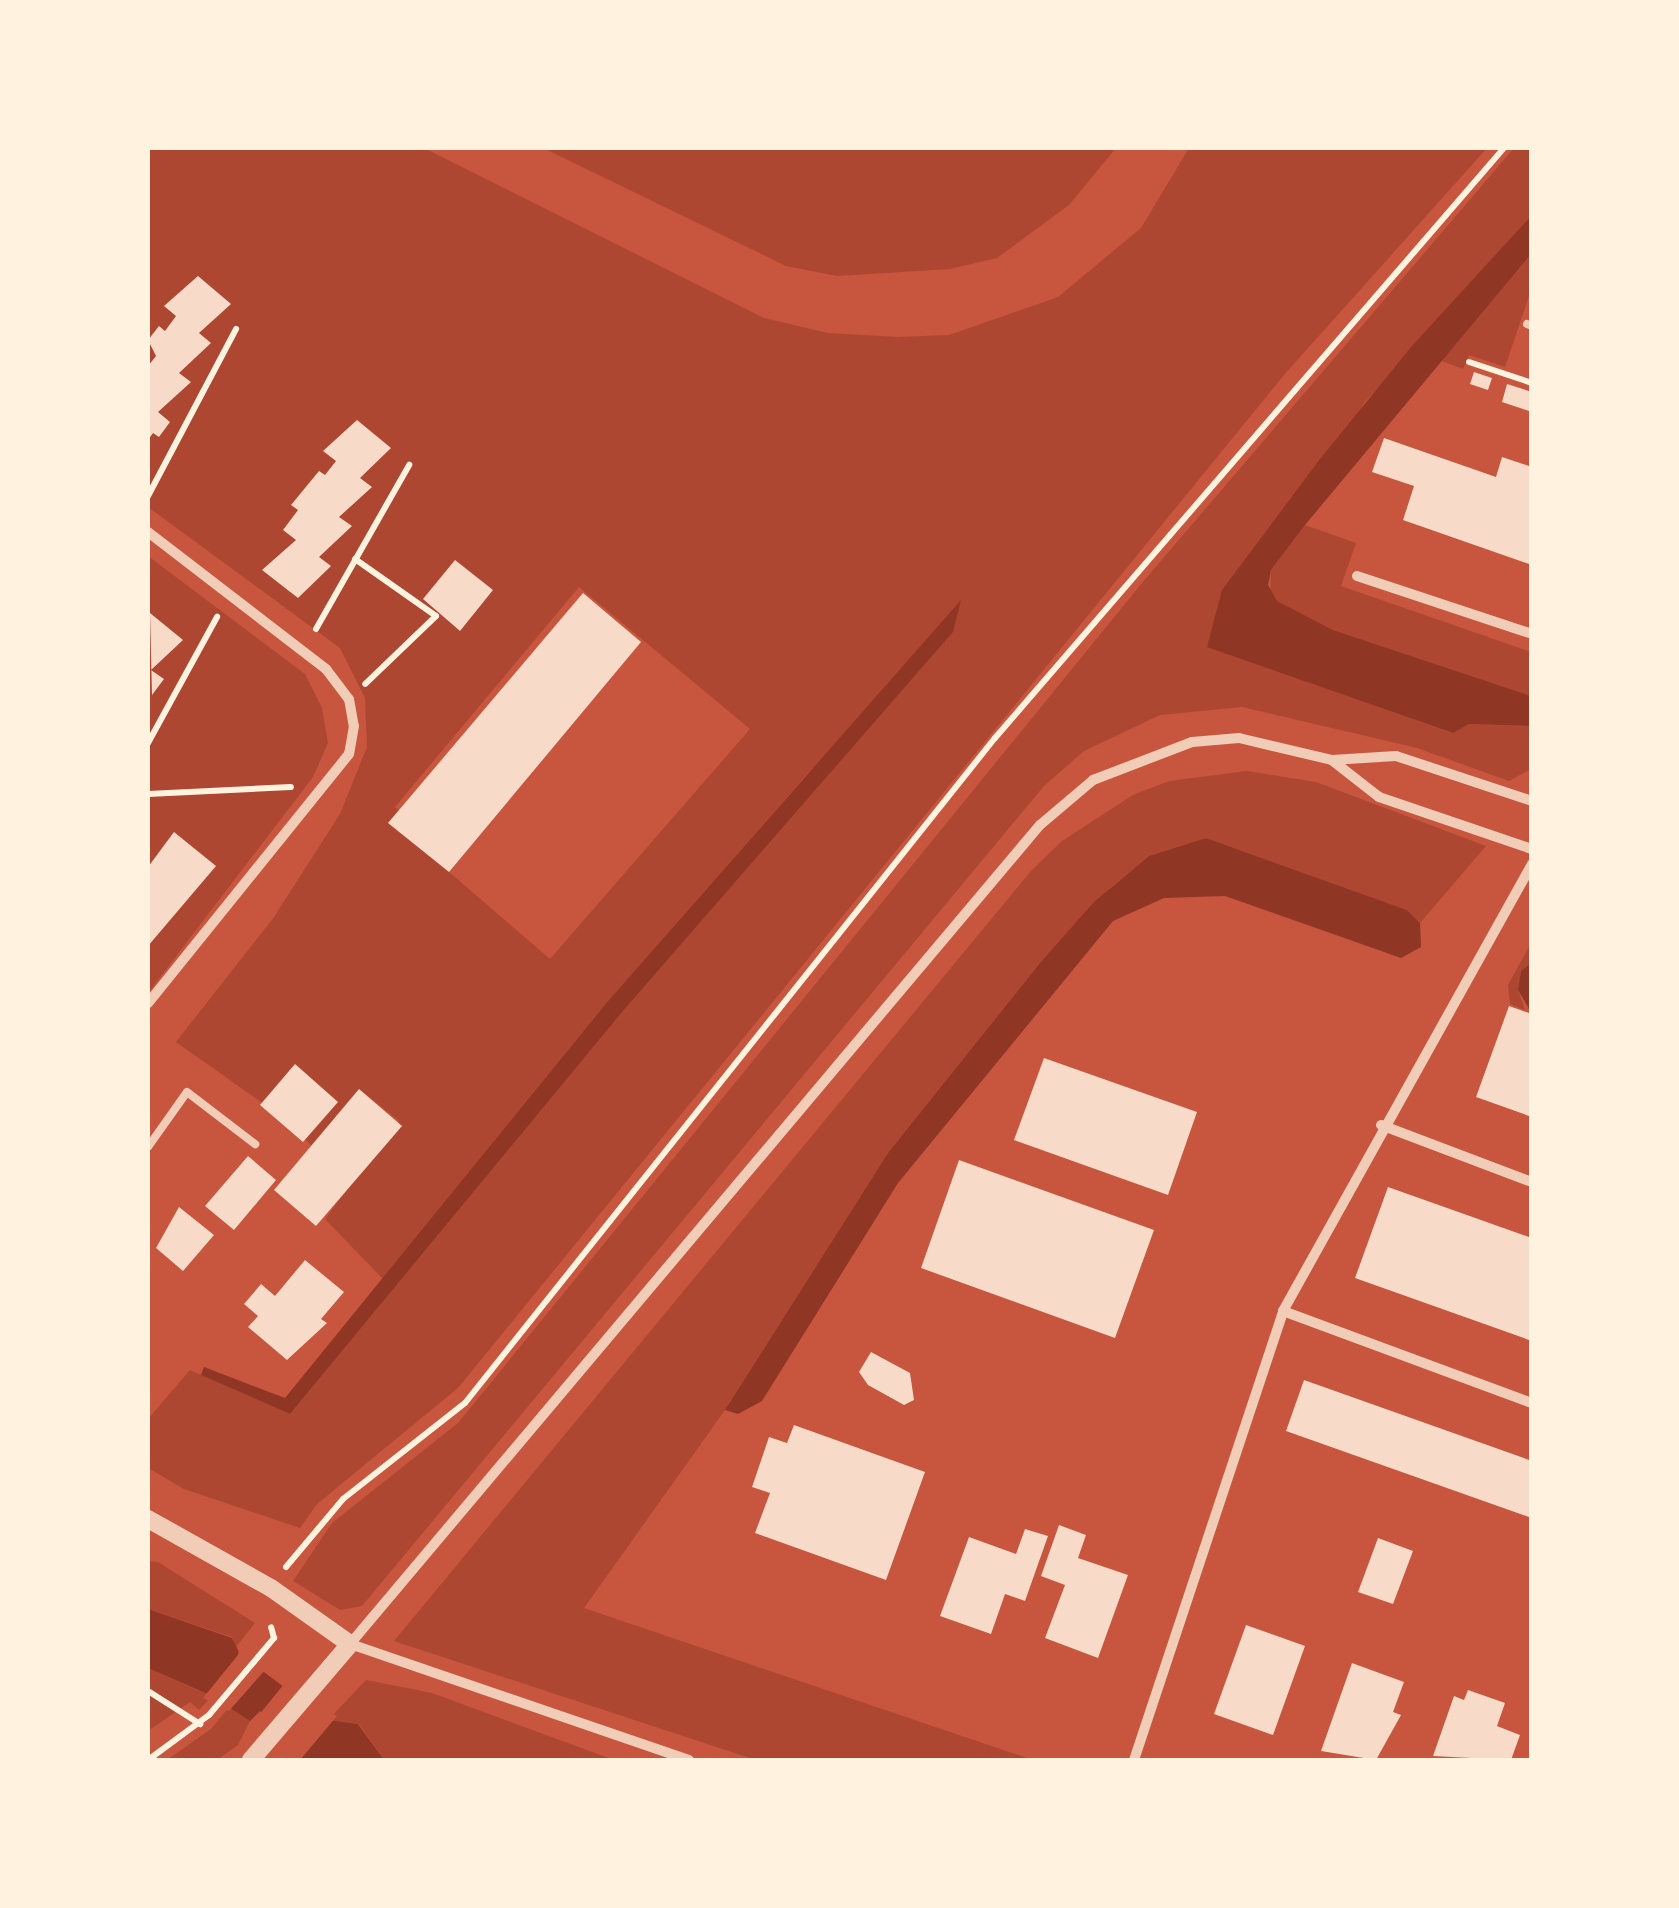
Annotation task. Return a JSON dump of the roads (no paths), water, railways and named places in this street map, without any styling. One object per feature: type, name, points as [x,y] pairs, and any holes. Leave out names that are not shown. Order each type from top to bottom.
[{"type":"street","points":[[148,532],[304,650],[350,699],[349,754],[148,1003]]},
{"type":"street","points":[[1357,576],[1532,634]]},
{"type":"street","points":[[251,1760],[1040,825],[1093,780],[1192,742],[1266,741],[1332,760],[1396,756],[1532,801]]},
{"type":"street","points":[[1332,760],[1379,797],[1532,849]]},
{"type":"street","points":[[1131,1760],[1283,1310],[1380,1125],[1532,864]]},
{"type":"street","points":[[1380,1125],[1532,1182]]},
{"type":"street","points":[[1283,1310],[1532,1403]]},
{"type":"street","points":[[148,1518],[271,1588],[350,1644],[689,1760]]},
{"type":"lane","points":[[148,1146],[187,1092],[255,1144]]}]
